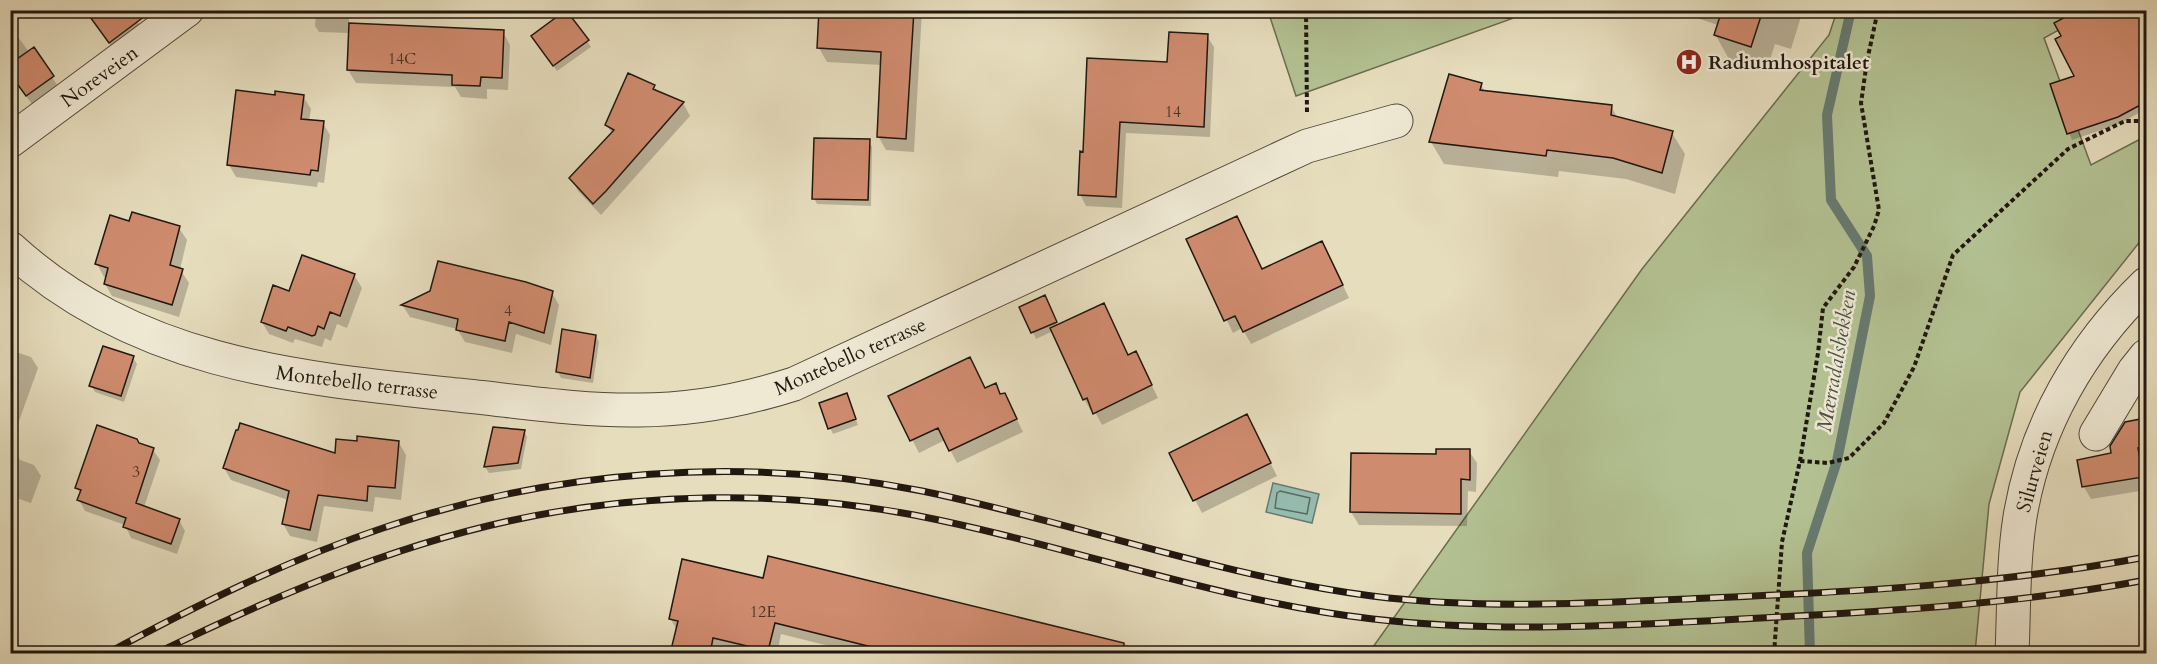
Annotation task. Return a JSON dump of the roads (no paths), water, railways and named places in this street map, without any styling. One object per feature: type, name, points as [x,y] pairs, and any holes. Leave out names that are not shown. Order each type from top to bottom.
[{"type":"street","name":"Noreveien","points":[[10,141],[187,10]]},
{"type":"street","name":"Montebello terrasse","points":[[10,248],[30,266],[78,300],[113,320],[161,340],[231,363],[359,385],[583,408],[638,411],[687,407],[751,397],[794,384],[1307,146],[1396,121]]},
{"type":"street","name":"Silurveien","points":[[2012,654],[2019,518],[2038,444],[2065,387],[2081,361],[2117,314],[2146,284]]},
{"type":"street","points":[[2096,434],[2134,371],[2146,356]]},
{"type":"water","points":[[1273,483],[1319,494],[1312,523],[1266,512]]},
{"type":"waterway","name":"Mærradalsbekken","points":[[1810,654],[1807,553],[1837,461],[1870,296],[1867,256],[1831,200],[1827,115],[1851,10]]},
{"type":"railway","points":[[106,654],[277,569],[383,528],[448,508],[514,493],[582,481],[650,474],[787,473],[855,480],[922,491],[978,504],[1258,576],[1372,596],[1456,603],[1582,603],[1873,590],[2038,574],[2146,557]]},
{"type":"railway","points":[[155,654],[328,577],[373,560],[463,532],[559,511],[609,504],[711,498],[813,501],[914,515],[1029,541],[1200,586],[1315,611],[1373,619],[1464,626],[1556,627],[1648,624],[1842,613],[2046,596],[2146,580]]},
{"type":"place","name":"Radiumhospitalet","points":[[1689,62]]}]
